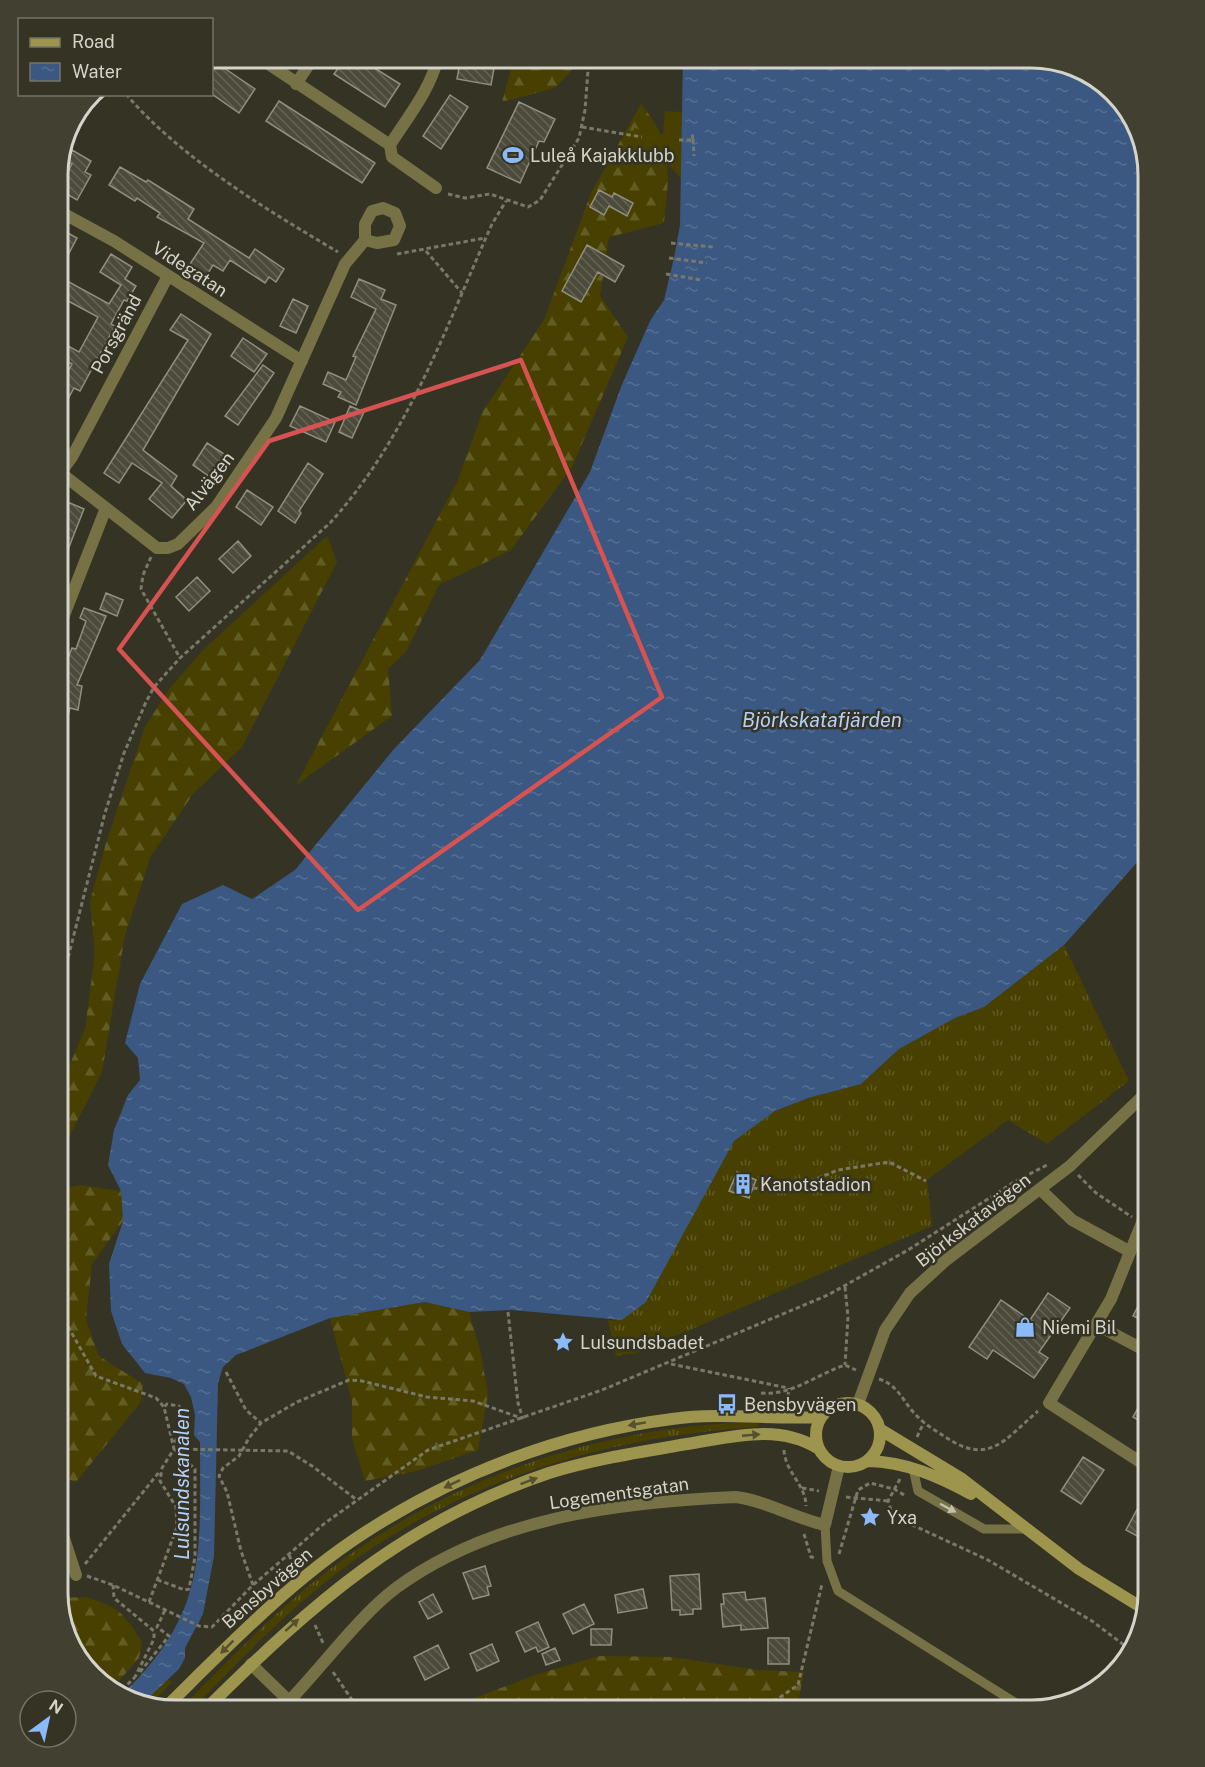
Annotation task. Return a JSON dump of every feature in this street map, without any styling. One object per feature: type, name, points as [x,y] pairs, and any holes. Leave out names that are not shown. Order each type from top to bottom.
[{"type":"main road","points":[[819,1449],[816,1432],[821,1417],[839,1404],[858,1404],[874,1415],[881,1430],[962,1479],[990,1503],[1079,1569],[1137,1605]]},
{"type":"main road","name":"Bensbyvägen","points":[[174,1699],[238,1636],[333,1555],[397,1512],[469,1476],[545,1447],[632,1425],[726,1414],[821,1417]]},
{"type":"main road","points":[[216,1699],[310,1609],[360,1570],[399,1543],[476,1502],[550,1473],[594,1461],[729,1437],[785,1435],[807,1441],[819,1449],[825,1458],[839,1466],[854,1467],[868,1461],[878,1448],[881,1430]]},
{"type":"main road","points":[[868,1461],[909,1466],[990,1503]]},
{"type":"street","points":[[273,68],[390,145]]},
{"type":"street","points":[[296,84],[307,68]]},
{"type":"street","points":[[435,68],[426,88],[390,145],[392,157],[436,188]]},
{"type":"street","name":"Videgatan","points":[[68,216],[114,240],[302,361]]},
{"type":"street","name":"Alvägen","points":[[157,548],[168,548],[178,544],[216,507],[276,418],[351,256],[365,240]]},
{"type":"street","name":"Porsgränd","points":[[68,461],[168,276]]},
{"type":"street","points":[[68,478],[157,548]]},
{"type":"street","points":[[68,605],[106,508]]},
{"type":"street","name":"Björkskatavägen","points":[[858,1404],[880,1340],[890,1320],[910,1293],[945,1261],[1070,1166],[1138,1101]]},
{"type":"street","points":[[1041,1190],[1072,1220],[1129,1251]]},
{"type":"street","points":[[1138,1230],[1117,1286],[1097,1325],[1049,1403],[1138,1461]]},
{"type":"street","points":[[1097,1325],[1138,1347]]},
{"type":"street","points":[[825,1525],[839,1466]]},
{"type":"street","name":"Logementsgatan","points":[[292,1699],[396,1588],[461,1550],[509,1531],[566,1516],[736,1497],[754,1499],[805,1520],[825,1525]]},
{"type":"street","points":[[68,1551],[76,1575]]},
{"type":"street","name":"Logementsgatan","points":[[251,1664],[282,1699]]},
{"type":"lane","points":[[909,1466],[918,1491],[984,1529],[1024,1529]]},
{"type":"lane","points":[[825,1525],[827,1561],[838,1591],[1011,1700]]},
{"type":"path","points":[[436,188],[448,195],[465,198],[490,194],[528,207],[540,200],[579,138],[588,68]]},
{"type":"path","points":[[128,96],[160,129],[233,186],[320,242],[339,253],[351,256]]},
{"type":"path","points":[[582,127],[642,137]]},
{"type":"path","points":[[692,133],[694,156]]},
{"type":"path","points":[[679,140],[693,139]]},
{"type":"path","points":[[68,957],[100,833],[124,753],[154,687],[180,658],[330,523],[348,503],[415,400],[486,238],[506,201]]},
{"type":"path","points":[[394,255],[486,238]]},
{"type":"path","points":[[671,243],[713,247]]},
{"type":"path","points":[[426,250],[462,293]]},
{"type":"path","points":[[669,258],[707,263]]},
{"type":"path","points":[[666,274],[701,280]]},
{"type":"path","points":[[157,548],[143,574],[141,589],[180,658]]},
{"type":"path","points":[[164,1407],[167,1404],[179,1406],[184,1414],[184,1431],[174,1442],[174,1449],[162,1468],[76,1575],[113,1585],[199,1626],[212,1627],[220,1622],[253,1585],[325,1523],[428,1450],[523,1419],[670,1364],[844,1286],[918,1244],[1016,1180],[1061,1156],[1096,1194],[1138,1221]]},
{"type":"path","points":[[753,1188],[784,1192],[838,1170],[889,1162],[926,1180]]},
{"type":"path","points":[[844,1286],[848,1317],[845,1365]]},
{"type":"path","points":[[508,1312],[518,1403],[523,1419]]},
{"type":"path","points":[[68,1326],[96,1376],[156,1398],[164,1407],[170,1440],[174,1442]]},
{"type":"path","points":[[670,1364],[789,1388],[773,1394],[761,1394]]},
{"type":"path","points":[[226,1372],[246,1410],[261,1423]]},
{"type":"path","points":[[253,1585],[241,1551],[227,1492],[219,1476],[223,1468],[240,1452],[261,1423],[297,1402],[353,1379],[427,1397],[473,1401],[523,1419]]},
{"type":"path","points":[[924,1422],[963,1449],[984,1451],[999,1445],[1049,1403]]},
{"type":"path","points":[[785,1435],[786,1463],[806,1499],[804,1534],[811,1557],[837,1562],[858,1490],[870,1483],[894,1489]]},
{"type":"path","points":[[174,1449],[240,1452],[266,1449],[288,1451],[357,1500]]},
{"type":"path","points":[[158,1580],[188,1590],[191,1586],[195,1469],[174,1449]]},
{"type":"path","points":[[909,1466],[890,1496],[889,1506],[906,1522],[988,1560],[1106,1630],[1124,1644]]},
{"type":"path","points":[[149,1602],[178,1519],[175,1504],[165,1493],[160,1481],[162,1468]]},
{"type":"path","points":[[776,1700],[798,1684],[827,1561]]},
{"type":"path","points":[[113,1585],[114,1598],[154,1631]]},
{"type":"path","points":[[135,1677],[154,1639],[154,1631],[167,1611]]},
{"type":"path","points":[[125,1687],[169,1636],[157,1627]]},
{"type":"path","points":[[333,1672],[352,1699]]},
{"type":"highlighted area","points":[[521,360],[662,697],[358,910],[119,649],[269,441]]},
{"type":"green space","points":[[511,68],[574,68],[555,88],[502,102]]},
{"type":"green space","points":[[641,104],[660,132],[665,146],[668,174],[664,223],[609,237],[600,296],[628,337],[572,467],[511,550],[439,585],[406,652],[388,669],[392,716],[296,785],[457,482],[483,411],[544,320],[591,193]]},
{"type":"green space","points":[[665,111],[682,112],[681,179],[660,154],[632,149],[634,128],[663,134]]},
{"type":"green space","points":[[327,536],[337,562],[242,747],[193,794],[151,856],[125,935],[102,1072],[68,1139],[68,1068],[85,1029],[95,953],[90,902],[106,843],[145,727],[170,688],[203,650]]},
{"type":"green space","points":[[1064,945],[1129,1081],[1047,1144],[1008,1120],[927,1180],[932,1226],[636,1353],[616,1356],[608,1320],[616,1321],[684,1229],[734,1141],[775,1111],[808,1098],[861,1084],[899,1049],[955,1018],[984,1007]]},
{"type":"green space","points":[[81,1185],[121,1191],[123,1221],[92,1264],[86,1320],[99,1356],[143,1384],[141,1402],[76,1482],[68,1479],[68,1188]]},
{"type":"green space","points":[[426,1302],[469,1312],[481,1353],[488,1395],[478,1450],[417,1471],[365,1481],[352,1439],[352,1401],[330,1318]]},
{"type":"green space","points":[[759,1422],[758,1427],[700,1432],[642,1441],[584,1455],[528,1472],[474,1493],[421,1519],[371,1549],[323,1584],[272,1629],[202,1699],[190,1699],[302,1591],[369,1541],[420,1511],[473,1485],[528,1463],[584,1446],[700,1425]]},
{"type":"green space","points":[[85,1597],[113,1608],[125,1617],[142,1642],[139,1658],[117,1683],[99,1668],[82,1646],[71,1620],[68,1598]]},
{"type":"green space","points":[[599,1656],[671,1657],[758,1670],[804,1672],[799,1700],[472,1699],[535,1675]]},
{"type":"green space","points":[[167,1679],[172,1682],[157,1697],[150,1696]]},
{"type":"water","name":"Björkskatafjärden","points":[[683,68],[1037,68],[1065,73],[1078,79],[1101,94],[1115,109],[1134,147],[1138,174],[1138,861],[1064,945],[984,1007],[955,1018],[899,1049],[861,1084],[808,1098],[775,1111],[734,1141],[646,1302],[622,1320],[512,1310],[469,1312],[425,1302],[330,1318],[236,1355],[223,1367],[218,1383],[214,1556],[203,1614],[185,1648],[185,1658],[179,1669],[150,1696],[140,1694],[128,1688],[149,1666],[170,1637],[184,1609],[193,1580],[200,1518],[200,1442],[194,1435],[195,1415],[191,1397],[184,1384],[171,1378],[145,1373],[122,1344],[111,1311],[109,1264],[123,1221],[121,1191],[108,1165],[114,1130],[128,1095],[140,1080],[138,1058],[125,1043],[140,984],[182,904],[223,885],[252,899],[295,870],[394,749],[480,660],[590,472],[621,387],[650,321],[664,300],[680,225]]},
{"type":"building","points":[[213,68],[224,68],[255,89],[239,113],[213,95]]},
{"type":"building","points":[[338,68],[375,68],[400,84],[385,107],[334,74]]},
{"type":"building","points":[[459,68],[494,68],[491,85],[457,79]]},
{"type":"building","points":[[450,95],[468,107],[441,149],[423,136]]},
{"type":"building","points":[[279,101],[375,163],[362,183],[266,121]]},
{"type":"building","name":"Luleå Kajakklubb","points":[[519,102],[555,119],[544,142],[539,141],[520,183],[487,168]]},
{"type":"building","points":[[72,150],[91,161],[85,172],[91,175],[77,200],[68,195],[68,171],[72,164],[68,163]]},
{"type":"building","points":[[120,167],[146,182],[148,180],[194,209],[188,219],[249,258],[255,249],[284,269],[276,282],[269,277],[265,283],[230,260],[223,271],[213,265],[205,278],[188,267],[204,243],[157,217],[160,213],[137,198],[135,201],[109,185]]},
{"type":"building","points":[[599,190],[612,197],[614,193],[633,203],[627,216],[609,206],[604,215],[590,207]]},
{"type":"building","points":[[68,233],[77,238],[68,255]]},
{"type":"building","points":[[587,245],[624,266],[615,282],[598,272],[581,302],[562,291]]},
{"type":"building","points":[[111,254],[132,267],[125,279],[136,286],[127,301],[124,300],[111,324],[115,326],[80,391],[74,388],[68,399],[68,371],[72,364],[68,362],[68,346],[79,352],[98,317],[68,301],[68,281],[109,304],[121,285],[100,272]]},
{"type":"building","points":[[359,279],[385,290],[381,299],[396,305],[356,405],[338,397],[341,392],[323,384],[328,372],[346,380],[356,357],[353,356],[376,309],[351,297]]},
{"type":"building","points":[[293,299],[308,306],[296,333],[280,326]]},
{"type":"building","points":[[181,314],[211,334],[143,450],[177,476],[171,486],[187,500],[172,518],[149,499],[162,483],[132,463],[119,483],[104,473],[188,340],[170,330]]},
{"type":"building","points":[[243,338],[267,354],[254,372],[231,356]]},
{"type":"building","points":[[263,365],[274,373],[238,425],[225,416]]},
{"type":"building","points":[[300,406],[335,422],[326,442],[290,426]]},
{"type":"building","points":[[350,406],[364,412],[352,438],[339,432]]},
{"type":"building","points":[[207,443],[224,454],[210,477],[193,465]]},
{"type":"building","points":[[308,463],[323,474],[299,511],[301,513],[295,523],[278,511]]},
{"type":"building","points":[[247,490],[273,507],[261,525],[236,507]]},
{"type":"building","points":[[68,502],[84,509],[68,549]]},
{"type":"building","points":[[238,541],[251,556],[233,573],[219,559]]},
{"type":"building","points":[[197,577],[210,591],[189,611],[176,597]]},
{"type":"building","points":[[106,593],[123,600],[117,616],[100,609]]},
{"type":"building","points":[[84,608],[106,616],[77,685],[82,686],[78,710],[70,708],[68,715],[68,658],[72,648],[76,649],[86,621],[80,618]]},
{"type":"building","name":"Kanotstadion","points":[[737,1172],[756,1180],[749,1198],[729,1191]]},
{"type":"building","points":[[1048,1293],[1070,1308],[1039,1352],[1048,1358],[1034,1378],[993,1350],[987,1359],[969,1347],[1001,1300],[1030,1320]]},
{"type":"building","points":[[1138,1306],[1138,1318],[1133,1316]]},
{"type":"building","points":[[1138,1408],[1138,1420],[1133,1417]]},
{"type":"building","points":[[1083,1457],[1104,1470],[1081,1504],[1061,1491]]},
{"type":"building","points":[[1138,1508],[1138,1537],[1126,1530]]},
{"type":"building","points":[[485,1566],[491,1586],[487,1587],[489,1595],[473,1599],[463,1573]]},
{"type":"building","points":[[699,1574],[701,1609],[693,1609],[693,1614],[680,1615],[680,1610],[672,1610],[670,1576]]},
{"type":"building","points":[[643,1589],[647,1608],[618,1613],[615,1595]]},
{"type":"building","points":[[745,1592],[746,1600],[765,1598],[768,1628],[741,1630],[741,1625],[723,1627],[721,1604],[724,1604],[723,1594]]},
{"type":"building","points":[[433,1594],[442,1612],[428,1619],[419,1602]]},
{"type":"building","points":[[584,1604],[594,1624],[573,1634],[563,1614]]},
{"type":"building","points":[[538,1622],[549,1647],[538,1652],[536,1647],[525,1652],[516,1632]]},
{"type":"building","points":[[591,1629],[612,1629],[611,1645],[591,1645]]},
{"type":"building","points":[[768,1638],[789,1638],[789,1664],[768,1664]]},
{"type":"building","points":[[492,1644],[499,1661],[477,1671],[470,1654]]},
{"type":"building","points":[[438,1645],[449,1668],[425,1680],[414,1657]]},
{"type":"building","points":[[555,1648],[560,1660],[546,1665],[542,1654]]},
{"type":"place","name":"Luleå Kajakklubb","points":[[513,155]]},
{"type":"place","name":"Kanotstadion","points":[[743,1184]]},
{"type":"place","name":"Niemi Bil","points":[[1025,1327]]},
{"type":"place","name":"Lulsundsbadet","points":[[563,1342]]},
{"type":"place","name":"Bensbyvägen","points":[[727,1404]]},
{"type":"place","name":"Yxa","points":[[870,1517]]},
{"type":"water label","name":"Lulsundskanalen","points":[[182,1484]]}]
